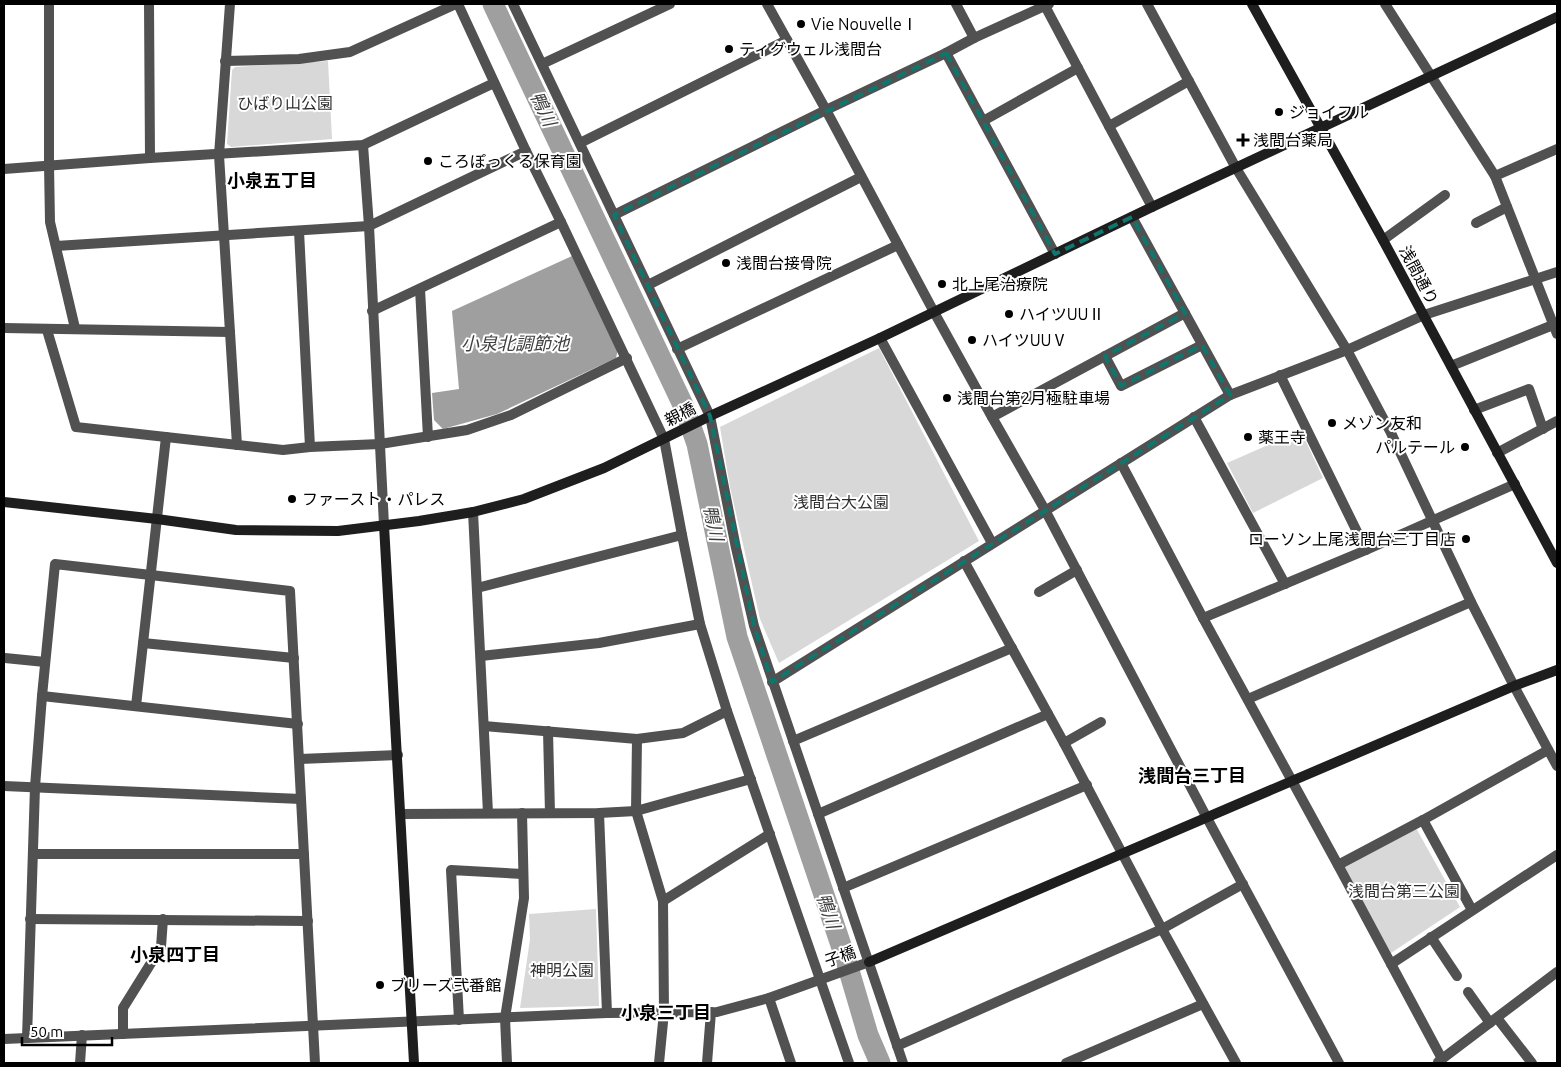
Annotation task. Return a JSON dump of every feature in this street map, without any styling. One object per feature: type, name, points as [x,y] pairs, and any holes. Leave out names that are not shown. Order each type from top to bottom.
[{"type":"street","points":[[49,4],[50,222],[75,328]]},
{"type":"street","points":[[149,4],[150,158]]},
{"type":"street","points":[[230,4],[219,155],[237,445]]},
{"type":"street","points":[[225,61],[299,59],[350,52],[457,4],[664,439],[700,624],[727,711],[850,1063]]},
{"type":"street","points":[[513,4],[710,416],[736,548],[754,626],[902,1063]]},
{"type":"street","points":[[542,64],[670,4]]},
{"type":"street","points":[[767,4],[934,312],[1046,510],[1207,818],[1339,1063]]},
{"type":"street","points":[[956,4],[974,38]]},
{"type":"street","points":[[1147,4],[1236,168],[1347,350],[1392,433],[1471,602],[1557,766]]},
{"type":"street","name":"浅間通り","points":[[1252,4],[1424,314],[1557,563]]},
{"type":"street","points":[[1385,4],[1495,176],[1555,330],[1451,366]]},
{"type":"street","points":[[614,215],[826,110],[946,54],[974,38],[1047,5],[1078,68],[1152,207]]},
{"type":"street","name":"親橋","points":[[4,502],[236,530],[338,531],[473,512],[524,500],[604,468],[710,416],[880,338],[1152,207],[1557,17]]},
{"type":"street","points":[[580,143],[787,40]]},
{"type":"street","points":[[946,54],[1054,254]]},
{"type":"street","points":[[983,121],[1078,68]]},
{"type":"street","points":[[1109,126],[1189,81]]},
{"type":"street","points":[[4,169],[363,145],[494,83]]},
{"type":"street","points":[[363,145],[414,1063]]},
{"type":"street","points":[[1495,176],[1557,149]]},
{"type":"street","points":[[56,246],[369,226],[526,151]]},
{"type":"street","points":[[648,285],[861,177]]},
{"type":"street","points":[[1383,240],[1445,195]]},
{"type":"street","points":[[1476,223],[1507,207]]},
{"type":"street","points":[[1132,217],[1230,395]]},
{"type":"street","points":[[372,312],[561,222]]},
{"type":"street","points":[[299,231],[310,447]]},
{"type":"street","points":[[677,349],[898,245]]},
{"type":"street","points":[[772,682],[1230,395],[1347,350],[1424,314],[1557,272]]},
{"type":"street","points":[[420,289],[428,437]]},
{"type":"street","points":[[992,417],[1185,313]]},
{"type":"street","points":[[4,328],[230,332]]},
{"type":"street","points":[[47,330],[76,427],[283,450],[380,444],[467,430],[511,415],[627,358]]},
{"type":"street","points":[[880,338],[992,543]]},
{"type":"street","points":[[1105,356],[1121,386],[1202,345]]},
{"type":"street","points":[[1280,375],[1366,550]]},
{"type":"street","points":[[1474,410],[1529,389],[1543,429]]},
{"type":"street","points":[[1194,417],[1285,584]]},
{"type":"street","points":[[1497,453],[1557,421]]},
{"type":"street","points":[[136,706],[166,437]]},
{"type":"street","points":[[1122,463],[1203,618],[1391,964],[1440,1061],[1557,972]]},
{"type":"street","points":[[1203,618],[1366,550],[1515,484]]},
{"type":"street","points":[[473,512],[488,813]]},
{"type":"street","points":[[477,588],[682,535]]},
{"type":"street","points":[[964,561],[1236,1063]]},
{"type":"street","points":[[27,1038],[35,787],[55,564],[290,591],[315,1063]]},
{"type":"street","points":[[1039,592],[1077,570]]},
{"type":"street","points":[[1248,699],[1471,602]]},
{"type":"street","points":[[480,656],[599,643],[700,624]]},
{"type":"street","points":[[143,643],[294,658]]},
{"type":"street","points":[[793,741],[1012,648]]},
{"type":"street","points":[[5,658],[45,662]]},
{"type":"street","points":[[868,962],[1122,852],[1207,818],[1514,686],[1557,670]]},
{"type":"street","points":[[42,696],[298,724]]},
{"type":"street","points":[[484,726],[637,739],[684,733],[727,711]]},
{"type":"street","points":[[818,814],[1048,714]]},
{"type":"street","points":[[1064,743],[1101,722]]},
{"type":"street","points":[[548,731],[550,813]]},
{"type":"street","points":[[637,739],[636,811],[663,901],[664,1012],[659,1063]]},
{"type":"street","points":[[1338,865],[1548,750]]},
{"type":"street","points":[[300,759],[398,755]]},
{"type":"street","points":[[401,814],[599,813],[636,811],[751,779]]},
{"type":"street","points":[[843,888],[1086,785]]},
{"type":"street","points":[[4,786],[301,799]]},
{"type":"street","points":[[507,1063],[505,1018],[524,898],[522,813]]},
{"type":"street","points":[[599,813],[607,1013]]},
{"type":"street","points":[[1423,820],[1472,910]]},
{"type":"street","points":[[663,901],[770,834]]},
{"type":"street","points":[[34,854],[304,854]]},
{"type":"street","points":[[1391,964],[1557,855]]},
{"type":"street","points":[[459,1020],[451,870],[523,874]]},
{"type":"street","points":[[897,1046],[1162,929],[1243,884]]},
{"type":"street","points":[[30,919],[308,921]]},
{"type":"street","points":[[123,1034],[123,1008],[161,947],[163,919]]},
{"type":"street","points":[[1430,938],[1457,976]]},
{"type":"street","name":"子橋","points":[[4,1039],[607,1013],[718,1012],[769,998],[868,962]]},
{"type":"street","points":[[1468,992],[1532,1063]]},
{"type":"street","points":[[769,998],[791,1063]]},
{"type":"street","points":[[1066,1063],[1203,1004]]},
{"type":"street","points":[[707,1063],[711,1012]]},
{"type":"street","points":[[80,1063],[82,1036]]},
{"type":"highlighted area","points":[[946,53],[1055,254],[1132,217],[1185,313],[1105,356],[1121,386],[1202,345],[1230,395],[772,682],[754,626],[710,416],[614,215]]},
{"type":"green space","name":"ひばり山公園","points":[[328,61],[332,139],[231,147],[227,144],[232,70],[235,67]]},
{"type":"green space","name":"浅間台大公園","points":[[879,348],[979,541],[779,663],[760,619],[730,487],[720,427]]},
{"type":"green space","points":[[1302,433],[1323,478],[1253,513],[1227,463],[1284,438],[1287,444],[1299,439],[1297,434]]},
{"type":"green space","name":"浅間台第三公園","points":[[1416,828],[1460,907],[1391,953],[1344,866]]},
{"type":"green space","name":"神明公園","points":[[596,909],[599,1006],[520,1008],[530,939],[529,914]]},
{"type":"water","name":"小泉北調節池","points":[[572,256],[618,349],[616,358],[497,414],[443,429],[434,420],[432,393],[459,389],[452,311]]},
{"type":"waterway","name":"鴨川","points":[[493,4],[684,407],[697,444],[737,637],[845,957],[868,1035],[880,1063]]},
{"type":"place","name":"Vie NouvelleⅠ","points":[[801,24]]},
{"type":"place","name":"ティグウェル浅間台","points":[[729,49]]},
{"type":"place","name":"ジョイフル","points":[[1279,112]]},
{"type":"place","name":"浅間台薬局","points":[[1243,140]]},
{"type":"place","name":"ころぽっくる保育園","points":[[428,161]]},
{"type":"place","name":"浅間台接骨院","points":[[726,263]]},
{"type":"place","name":"北上尾治療院","points":[[942,284]]},
{"type":"place","name":"ハイツUUⅡ","points":[[1009,314]]},
{"type":"place","name":"ハイツUUⅤ","points":[[972,340]]},
{"type":"place","name":"浅間台第2月極駐車場","points":[[947,398]]},
{"type":"place","name":"メゾン友和","points":[[1332,423]]},
{"type":"place","name":"薬王寺","points":[[1248,437]]},
{"type":"place","name":"パルテール","points":[[1465,447]]},
{"type":"place","name":"ファースト・パレス","points":[[292,499]]},
{"type":"place","name":"ローソン上尾浅間台三丁目店","points":[[1466,539]]},
{"type":"place","name":"ブリーズ弐番館","points":[[380,985]]},
{"type":"district","name":"小泉五丁目","points":[[272,181]]},
{"type":"district","name":"浅間台三丁目","points":[[1192,776]]},
{"type":"district","name":"小泉四丁目","points":[[175,955]]},
{"type":"district","name":"小泉三丁目","points":[[666,1013]]}]
